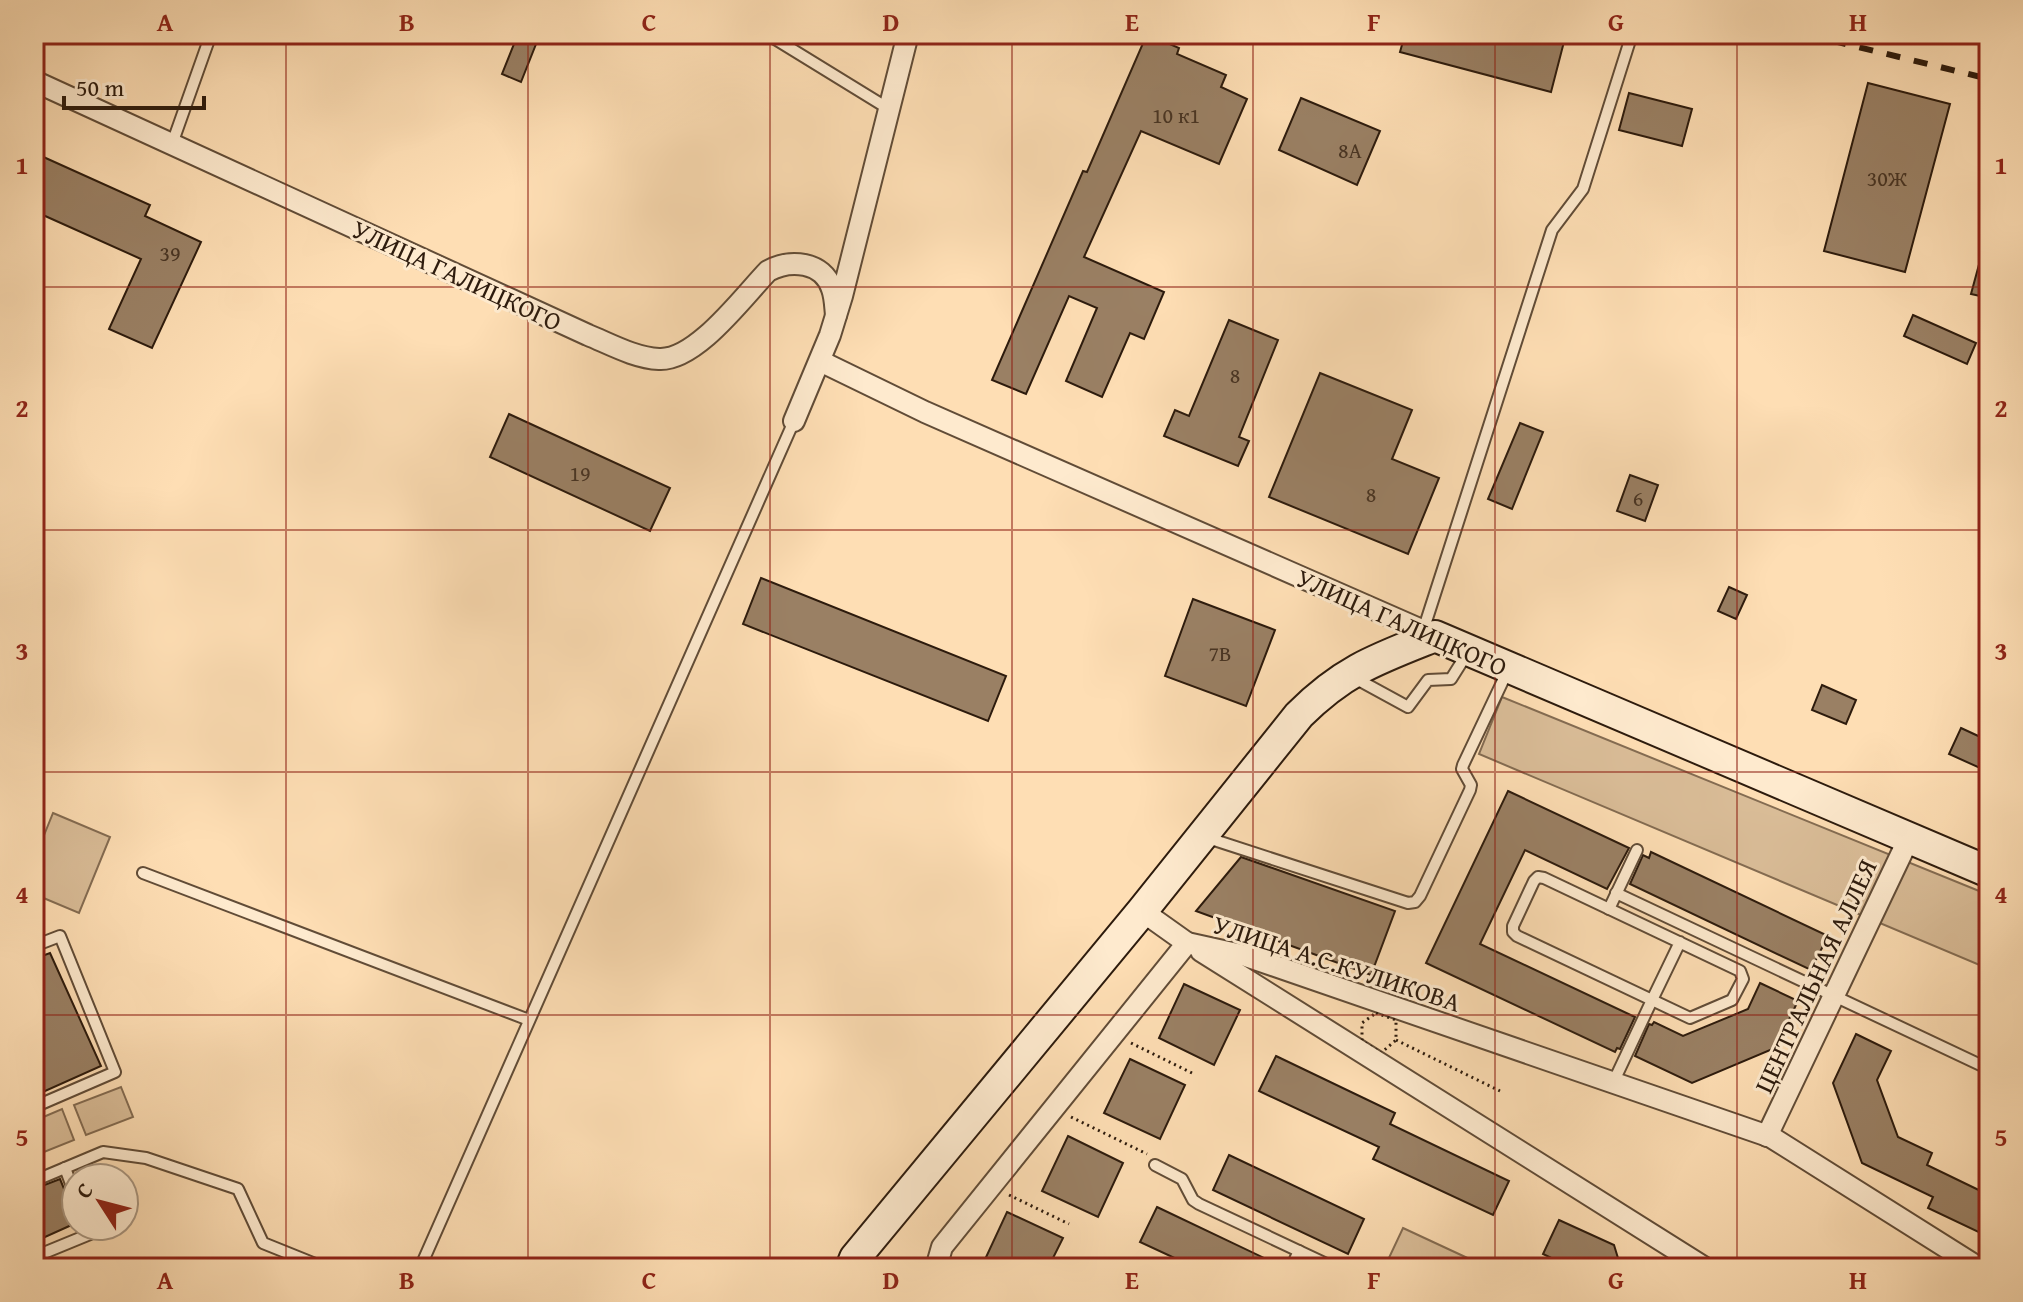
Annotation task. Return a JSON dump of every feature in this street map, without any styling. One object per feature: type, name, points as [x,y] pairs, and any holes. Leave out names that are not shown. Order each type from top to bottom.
[{"type":"street","points":[[794,421],[836,315],[908,34]]},
{"type":"street","name":"УЛИЦА ГАЛИЦКОГО","points":[[34,81],[588,335],[643,357],[662,360],[679,356],[696,346],[768,271],[781,264],[797,262],[823,276],[832,286],[836,315]]},
{"type":"street","name":"УЛИЦА ГАЛИЦКОГО","points":[[820,361],[925,412],[1509,669],[1989,872]]},
{"type":"street","points":[[851,1268],[855,1258],[1142,911],[1299,715],[1324,690],[1360,666],[1429,634]]},
{"type":"street","name":"ЦЕНТРАЛЬНАЯ АЛЛЕЯ","points":[[1767,1136],[1909,838]]},
{"type":"street","points":[[936,1268],[942,1247],[1187,943],[1142,911]]},
{"type":"street","name":"УЛИЦА А.С.КУЛИКОВА","points":[[1187,943],[1246,956],[1767,1136],[1979,1268]]},
{"type":"street","name":"УЛИЦА А.С.КУЛИКОВА","points":[[1187,943],[1705,1268]]},
{"type":"lane","points":[[172,144],[211,34]]},
{"type":"lane","points":[[767,34],[889,109]]},
{"type":"lane","points":[[1429,634],[1552,230],[1583,189],[1632,34]]},
{"type":"lane","points":[[420,1268],[794,421]]},
{"type":"lane","points":[[1348,674],[1408,707],[1428,680],[1451,679],[1469,651]]},
{"type":"lane","points":[[1202,836],[1408,903],[1415,902],[1470,790],[1463,765],[1509,669]]},
{"type":"lane","points":[[1609,909],[1637,850]]},
{"type":"lane","points":[[143,873],[529,1020]]},
{"type":"lane","points":[[1538,877],[1609,909],[1740,971],[1743,979],[1735,995],[1727,1003],[1690,1018],[1513,932],[1513,926],[1538,877]]},
{"type":"lane","points":[[1616,893],[1989,1069]]},
{"type":"lane","points":[[34,946],[60,936],[115,1072],[34,1107]]},
{"type":"lane","points":[[1613,1083],[1680,942]]},
{"type":"lane","points":[[79,1162],[103,1152],[146,1158],[238,1189],[263,1243],[325,1268]]},
{"type":"lane","points":[[1155,1165],[1182,1179],[1193,1200],[1199,1204],[1335,1268]]},
{"type":"lane","points":[[34,1181],[60,1170]]},
{"type":"lane","points":[[34,1257],[71,1242]]},
{"type":"lane","points":[[1291,1268],[1299,1251]]},
{"type":"lane","points":[[1538,1268],[1546,1268]]},
{"type":"path","points":[[1376,1013],[1396,1020],[1396,1040],[1381,1053],[1362,1041],[1362,1023],[1376,1013]]},
{"type":"path","points":[[1113,1035],[1192,1073]]},
{"type":"path","points":[[1396,1040],[1500,1091]]},
{"type":"path","points":[[1053,1109],[1151,1156],[1155,1165]]},
{"type":"path","points":[[991,1187],[1069,1224]]},
{"type":"shaded area","points":[[1502,697],[1989,895],[1989,969],[1479,754]]},
{"type":"shaded area","points":[[53,813],[110,837],[79,913],[34,894],[34,860]]},
{"type":"shaded area","points":[[121,1087],[133,1117],[86,1135],[74,1105]]},
{"type":"shaded area","points":[[62,1109],[74,1140],[34,1156],[34,1121]]},
{"type":"shaded area","points":[[1403,1228],[1489,1268],[1400,1268],[1387,1262]]},
{"type":"building","points":[[518,34],[540,34],[521,82],[502,74]]},
{"type":"building","points":[[1147,34],[1179,48],[1177,54],[1226,75],[1221,87],[1247,99],[1219,164],[1141,131],[1084,257],[1164,292],[1144,339],[1130,333],[1102,397],[1066,381],[1097,308],[1069,296],[1026,394],[992,380]]},
{"type":"building","points":[[1405,34],[1566,34],[1551,92],[1400,52]]},
{"type":"building","points":[[1868,83],[1950,104],[1905,272],[1824,251]]},
{"type":"building","points":[[1629,93],[1692,109],[1682,146],[1619,130]]},
{"type":"building","points":[[1301,98],[1380,131],[1357,185],[1279,150]]},
{"type":"building","points":[[39,155],[150,205],[145,216],[201,242],[152,348],[109,329],[141,259],[34,211],[34,167]]},
{"type":"building","points":[[1984,246],[1989,247],[1989,298],[1971,294]]},
{"type":"building","points":[[1913,315],[1976,343],[1967,364],[1904,336]]},
{"type":"building","points":[[1229,320],[1278,340],[1239,437],[1249,441],[1238,466],[1164,436],[1175,410],[1189,416]]},
{"type":"building","points":[[1320,373],[1412,410],[1392,459],[1439,478],[1408,554],[1269,497]]},
{"type":"building","points":[[509,414],[670,488],[650,531],[490,457]]},
{"type":"building","points":[[1520,423],[1543,432],[1512,509],[1488,499]]},
{"type":"building","points":[[1630,475],[1658,485],[1645,521],[1617,511]]},
{"type":"building","points":[[761,578],[1006,676],[988,721],[743,624]]},
{"type":"building","points":[[1729,587],[1747,595],[1736,619],[1718,611]]},
{"type":"building","points":[[1193,599],[1275,630],[1246,706],[1165,676]]},
{"type":"building","points":[[1822,685],[1856,700],[1846,724],[1812,710]]},
{"type":"building","points":[[1961,728],[1989,741],[1989,772],[1949,754]]},
{"type":"building","points":[[1508,791],[1629,848],[1607,889],[1525,850],[1480,944],[1635,1017],[1620,1049],[1617,1048],[1615,1052],[1426,963]]},
{"type":"building","points":[[1651,852],[1828,936],[1811,970],[1630,884],[1643,855],[1649,858]]},
{"type":"building","points":[[1241,857],[1395,911],[1371,975],[1196,911]]},
{"type":"building","points":[[50,953],[101,1066],[34,1096],[34,959]]},
{"type":"building","points":[[1760,983],[1798,1001],[1775,1048],[1692,1083],[1635,1056],[1649,1024],[1654,1022],[1683,1036],[1748,1009]]},
{"type":"building","points":[[1184,984],[1240,1010],[1214,1065],[1159,1038]]},
{"type":"building","points":[[1856,1034],[1891,1051],[1877,1080],[1898,1137],[1932,1153],[1927,1165],[1989,1195],[1989,1237],[1928,1208],[1933,1197],[1862,1163],[1833,1083]]},
{"type":"building","points":[[1276,1056],[1395,1113],[1390,1124],[1509,1181],[1493,1215],[1373,1159],[1379,1147],[1259,1091]]},
{"type":"building","points":[[1130,1059],[1185,1085],[1160,1139],[1104,1113]]},
{"type":"building","points":[[1068,1136],[1123,1163],[1098,1217],[1042,1191]]},
{"type":"building","points":[[1229,1155],[1364,1219],[1348,1254],[1213,1190]]},
{"type":"building","points":[[60,1179],[60,1230],[34,1242],[34,1189]]},
{"type":"building","points":[[1157,1207],[1283,1268],[1196,1268],[1140,1242]]},
{"type":"building","points":[[1007,1212],[1063,1238],[1048,1268],[981,1268]]},
{"type":"building","points":[[1559,1220],[1614,1245],[1621,1268],[1572,1268],[1543,1254]]},
{"type":"railway","points":[[1805,34],[1989,79]]}]
